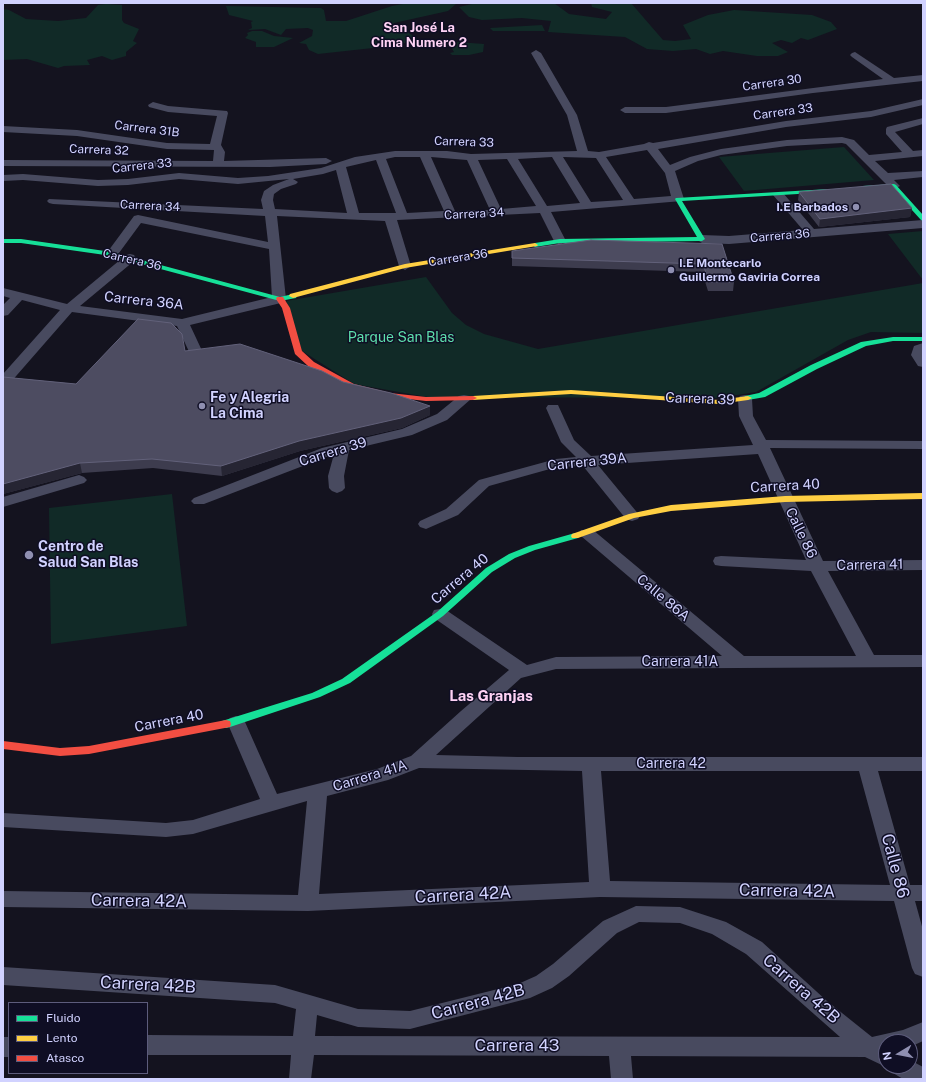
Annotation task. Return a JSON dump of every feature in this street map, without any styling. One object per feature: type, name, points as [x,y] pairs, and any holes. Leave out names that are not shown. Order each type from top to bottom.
[{"type":"street","points":[[536,53],[572,115],[583,153]]},
{"type":"street","points":[[856,55],[893,82],[923,85]]},
{"type":"street","name":"Carrera 30","points":[[625,110],[666,110],[819,89],[923,78]]},
{"type":"street","name":"Carrera 33","points":[[3,178],[24,177],[98,183],[128,182],[179,176],[238,181],[268,180],[323,171],[355,160],[395,154],[511,157],[583,153],[599,154],[786,124],[871,114],[923,102]]},
{"type":"street","points":[[153,105],[168,109],[223,113],[215,147],[219,148],[220,152],[218,164],[270,164],[355,160]]},
{"type":"street","points":[[910,154],[890,132],[891,129],[923,121]]},
{"type":"street","name":"Carrera 31B","points":[[3,129],[77,133],[167,146],[215,147]]},
{"type":"street","points":[[669,169],[694,159],[721,152],[828,140],[850,142],[894,186],[923,219]]},
{"type":"street","points":[[649,145],[669,169],[678,199],[702,239]]},
{"type":"street","points":[[867,158],[923,153]]},
{"type":"street","points":[[424,154],[451,215]]},
{"type":"street","points":[[555,154],[588,206]]},
{"type":"street","points":[[599,154],[630,201]]},
{"type":"street","points":[[380,157],[403,217]]},
{"type":"street","points":[[471,157],[497,213]]},
{"type":"street","points":[[511,157],[544,210],[560,241]]},
{"type":"street","name":"Carrera 32","points":[[3,163],[218,164]]},
{"type":"street","points":[[268,180],[270,164]]},
{"type":"street","points":[[340,165],[354,217]]},
{"type":"street","points":[[280,298],[271,212],[267,200],[268,193],[277,187],[323,171]]},
{"type":"street","points":[[885,177],[923,174]]},
{"type":"street","points":[[856,189],[894,186]]},
{"type":"street","name":"Carrera 34","points":[[53,201],[354,217],[403,217],[544,210],[630,201],[779,195],[840,190]]},
{"type":"street","points":[[779,195],[812,234]]},
{"type":"street","points":[[390,217],[405,266]]},
{"type":"street","points":[[112,254],[138,219],[275,247]]},
{"type":"street","name":"Carrera 36","points":[[3,241],[21,241],[112,254],[280,298],[405,266],[560,241],[729,240],[923,224]]},
{"type":"street","points":[[12,250],[21,241]]},
{"type":"street","points":[[4,380],[69,308],[130,258]]},
{"type":"street","name":"Carrera 36A","points":[[3,292],[69,308],[182,323],[280,298]]},
{"type":"street","points":[[3,312],[19,296]]},
{"type":"street","name":"Carrera 39","points":[[280,298],[286,308],[298,352],[311,364],[352,386],[390,395],[419,398],[464,399],[571,392],[719,402],[745,399],[762,395],[814,367],[864,344],[893,339],[923,339]]},
{"type":"street","points":[[182,323],[197,355]]},
{"type":"street","points":[[923,347],[919,349],[918,355],[923,363]]},
{"type":"street","points":[[4,380],[20,381]]},
{"type":"street","name":"Carrera 39","points":[[199,501],[343,446],[408,432],[442,417],[464,399]]},
{"type":"street","name":"Calle 86","points":[[745,399],[746,416],[762,446],[784,498],[817,566],[868,662]]},
{"type":"street","points":[[553,408],[568,442],[586,460],[632,516]]},
{"type":"street","name":"Carrera 39A","points":[[426,524],[452,512],[484,484],[556,463],[762,446],[923,445]]},
{"type":"street","points":[[337,488],[336,476],[343,446]]},
{"type":"street","points":[[3,502],[79,480]]},
{"type":"street","name":"Carrera 40","points":[[3,746],[60,752],[89,750],[236,722],[316,695],[346,681],[440,614],[489,570],[512,556],[532,548],[587,533],[632,516],[671,508],[784,498],[923,496]]},
{"type":"street","name":"Calle 86A","points":[[587,533],[740,662]]},
{"type":"street","name":"Carrera 41","points":[[721,561],[817,566],[923,564]]},
{"type":"street","points":[[440,614],[522,670]]},
{"type":"street","name":"Carrera 41A","points":[[3,820],[166,830],[193,828],[271,803],[381,775],[418,761],[467,715],[515,674],[522,670],[556,663],[923,661]]},
{"type":"street","points":[[236,722],[271,803]]},
{"type":"street","name":"Carrera 42","points":[[418,761],[591,764],[923,764]]},
{"type":"street","points":[[591,764],[600,889]]},
{"type":"street","name":"Calle 86","points":[[867,764],[923,968]]},
{"type":"street","points":[[308,903],[318,791]]},
{"type":"street","name":"Carrera 42A","points":[[3,900],[308,903],[600,889],[923,892]]},
{"type":"street","name":"Carrera 42B","points":[[3,976],[275,994],[358,1018],[410,1020],[522,992],[561,970],[610,927],[636,914],[680,915],[719,928],[754,948],[819,1007],[878,1048]]},
{"type":"street","points":[[300,1079],[307,1004]]},
{"type":"street","name":"Carrera 43","points":[[148,1045],[303,1044],[878,1049]]},
{"type":"street","points":[[619,1046],[622,1079]]},
{"type":"green space","points":[[408,3],[456,4],[448,11],[394,23],[393,25],[397,29],[407,29],[406,31],[419,40],[391,46],[318,54],[309,50],[306,44],[299,43],[312,36],[313,30],[308,28],[286,29],[281,35],[265,29],[248,30],[252,28],[251,22],[253,21],[229,15],[226,6],[321,8],[324,10],[326,21],[346,21],[392,6]]},
{"type":"green space","points":[[476,3],[554,3],[569,14],[606,19],[612,12],[592,7],[591,3],[631,3],[663,40],[675,41],[691,39],[683,25],[708,15],[734,10],[812,15],[831,22],[837,29],[808,40],[801,38],[792,43],[781,40],[772,43],[788,52],[778,56],[757,56],[723,51],[710,54],[696,49],[673,51],[647,49],[625,37],[548,32],[551,21],[522,18],[482,20],[469,17],[459,7]]},
{"type":"green space","points":[[98,5],[122,5],[122,20],[124,23],[139,29],[133,41],[137,43],[126,52],[126,56],[112,60],[102,56],[87,60],[90,65],[64,66],[58,68],[27,59],[3,60],[3,9],[9,10],[26,19],[58,21],[86,18]]},
{"type":"green space","points":[[542,25],[545,31],[493,31],[490,28]]},
{"type":"green space","points":[[252,31],[262,31],[274,36],[293,38],[274,47],[256,47],[256,42],[245,38],[248,35],[247,33]]},
{"type":"green space","points":[[457,42],[484,44],[483,52],[469,55],[452,55],[450,53],[454,52],[451,47],[457,46]]},
{"type":"green space","points":[[844,147],[874,180],[744,191],[719,157]]},
{"type":"green space","points":[[923,231],[923,280],[888,234]]},
{"type":"green space","name":"Parque San Blas","points":[[426,277],[452,313],[466,325],[484,334],[538,349],[923,283],[923,333],[871,332],[848,340],[756,392],[718,398],[427,397],[354,384],[302,351],[286,301]]},
{"type":"green space","points":[[172,494],[187,626],[51,644],[49,508]]},
{"type":"building","name":"I.E Barbados","points":[[891,184],[912,208],[820,219],[799,192]]},
{"type":"building","points":[[591,240],[722,244],[734,282],[709,282],[703,264],[512,258],[512,251]]},
{"type":"building","name":"Fe y Alegria La Cima","points":[[138,319],[171,323],[182,334],[185,351],[240,344],[322,371],[343,382],[391,393],[430,406],[401,418],[299,441],[221,466],[152,459],[80,463],[3,484],[3,377],[76,384]]},
{"type":"traffic: fast","points":[[863,188],[894,186],[923,219]]},
{"type":"traffic: fast","points":[[535,245],[560,241],[702,239],[678,199],[829,191]]},
{"type":"traffic: fast","points":[[3,241],[21,241],[112,254],[280,299],[293,296]]},
{"type":"traffic: fast","points":[[748,398],[762,395],[814,367],[864,344],[893,339],[923,339]]},
{"type":"traffic: fast","points":[[226,724],[316,695],[346,681],[440,614],[489,570],[512,556],[532,548],[575,536]]},
{"type":"traffic: slow","points":[[293,296],[405,266],[535,245]]},
{"type":"traffic: slow","points":[[473,398],[571,392],[719,402],[748,398]]},
{"type":"traffic: slow","points":[[575,536],[632,516],[671,508],[785,499],[923,496]]},
{"type":"traffic: jam","points":[[280,299],[286,308],[298,352],[311,364],[351,386],[390,395],[426,399],[473,398]]},
{"type":"traffic: jam","points":[[3,745],[60,752],[89,750],[226,724]]},
{"type":"place","name":"I.E Barbados","points":[[856,207]]},
{"type":"place","name":"I.E Montecarlo Guillermo Gaviria Correa","points":[[671,270]]},
{"type":"place","name":"Fe y Alegria La Cima","points":[[202,406]]},
{"type":"place","name":"Centro de Salud San Blas","points":[[29,555]]},
{"type":"district","name":"San José La Cima Numero 2","points":[[419,36]]},
{"type":"district","name":"Las Granjas","points":[[491,696]]}]
